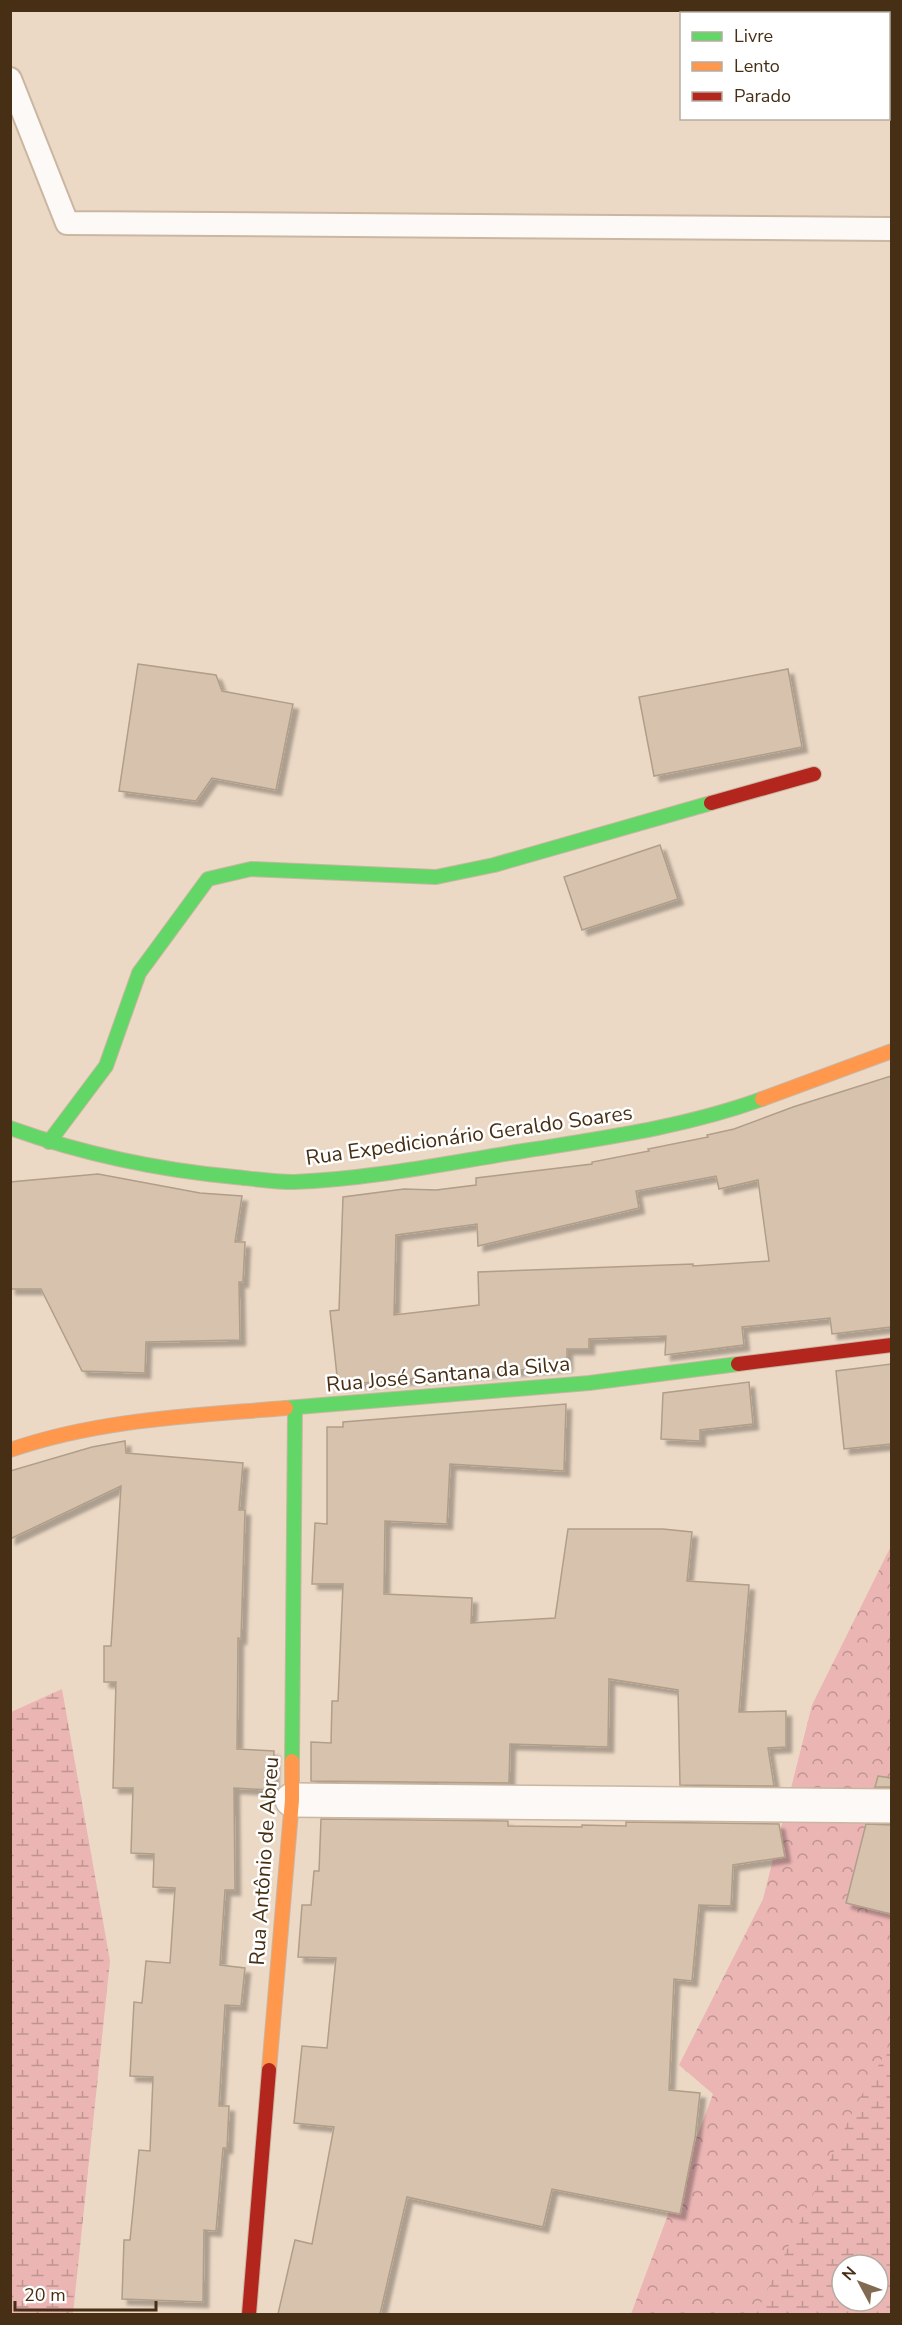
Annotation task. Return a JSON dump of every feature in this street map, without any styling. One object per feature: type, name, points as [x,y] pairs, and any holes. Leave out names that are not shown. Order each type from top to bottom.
[{"type":"street","points":[[49,1142],[106,1066],[139,973],[208,879],[250,869],[436,877],[494,865],[814,774]]},
{"type":"street","name":"Rua Expedicionário Geraldo Soares","points":[[10,1128],[49,1142],[121,1161],[204,1174],[292,1182],[365,1176],[625,1135],[728,1111],[891,1051]]},
{"type":"street","name":"Rua José Santana da Silva","points":[[10,1450],[51,1436],[131,1422],[589,1383],[891,1345]]},
{"type":"street","name":"Rua Antônio de Abreu","points":[[249,2314],[292,1800],[295,1408]]},
{"type":"street","points":[[292,1800],[891,1806]]},
{"type":"lane","points":[[10,79],[67,223],[891,229]]},
{"type":"green space","points":[[891,1546],[891,2314],[631,2314],[713,2094],[679,2065],[763,1899],[812,1705]]},
{"type":"green space","points":[[62,1689],[110,1961],[73,2314],[11,2314],[11,1712]]},
{"type":"green space","points":[[891,2043],[891,2314],[756,2314],[855,2107]]},
{"type":"building","points":[[138,664],[216,675],[222,691],[293,704],[276,790],[212,778],[196,801],[119,791]]},
{"type":"building","points":[[788,669],[802,747],[654,776],[639,697]]},
{"type":"building","points":[[660,845],[678,899],[582,930],[564,877]]},
{"type":"building","points":[[891,1076],[891,1327],[832,1334],[830,1318],[742,1327],[744,1345],[665,1355],[666,1336],[589,1339],[589,1349],[567,1349],[567,1366],[338,1385],[330,1311],[339,1310],[343,1197],[404,1189],[436,1190],[476,1185],[476,1178],[592,1164],[592,1162],[708,1137],[707,1135],[734,1129],[793,1107]],"holes":[[[716,1176],[719,1189],[758,1180],[769,1261],[693,1266],[693,1264],[478,1272],[479,1305],[394,1315],[396,1235],[477,1224],[478,1246],[639,1208],[636,1191]]]},
{"type":"building","points":[[98,1174],[200,1193],[242,1196],[235,1242],[245,1242],[243,1282],[239,1282],[240,1340],[146,1342],[145,1373],[82,1371],[41,1289],[10,1289],[10,1182]]},
{"type":"building","points":[[891,1364],[891,1444],[844,1449],[836,1371]]},
{"type":"building","points":[[749,1382],[753,1424],[700,1430],[700,1441],[661,1439],[663,1393]]},
{"type":"building","points":[[566,1404],[564,1471],[450,1464],[447,1524],[385,1521],[384,1594],[472,1598],[471,1623],[555,1618],[568,1529],[663,1529],[692,1532],[687,1581],[749,1585],[739,1712],[786,1711],[786,1747],[768,1748],[774,1786],[680,1785],[678,1690],[609,1679],[608,1747],[510,1744],[509,1783],[311,1781],[311,1742],[331,1743],[332,1701],[338,1701],[343,1584],[312,1584],[315,1523],[327,1524],[327,1427],[343,1427],[343,1422]]},
{"type":"building","points":[[125,1441],[126,1453],[243,1463],[239,1510],[245,1510],[241,1639],[238,1638],[237,1749],[274,1751],[273,1790],[234,1788],[235,1890],[225,1890],[220,1965],[245,1968],[241,2006],[225,2005],[219,2106],[229,2106],[227,2148],[223,2148],[216,2231],[204,2230],[203,2302],[122,2299],[124,2240],[130,2240],[139,2150],[150,2151],[153,2077],[130,2076],[134,2002],[142,2003],[146,1961],[170,1963],[175,1888],[153,1887],[154,1854],[131,1853],[133,1788],[113,1788],[116,1682],[104,1682],[104,1646],[111,1646],[121,1486],[10,1539],[10,1471],[92,1447]]},
{"type":"building","points":[[878,1776],[891,1778],[891,1787],[875,1787]]},
{"type":"building","points":[[321,1819],[508,1821],[508,1826],[582,1827],[582,1825],[626,1826],[626,1822],[779,1824],[785,1857],[733,1865],[731,1906],[699,1905],[692,1981],[674,1979],[669,2090],[700,2093],[695,2138],[680,2214],[552,2189],[543,2227],[407,2197],[380,2314],[278,2314],[295,2240],[312,2244],[334,2127],[294,2123],[302,2046],[327,2048],[336,1958],[298,1957],[302,1905],[311,1905],[314,1871],[319,1871]]},
{"type":"building","points":[[866,1824],[891,1825],[891,1914],[846,1903]]},
{"type":"traffic: fast","points":[[49,1142],[106,1066],[139,973],[208,879],[251,869],[436,877],[494,865],[711,803]]},
{"type":"traffic: fast","points":[[10,1128],[65,1146],[121,1160],[206,1174],[294,1182],[380,1174],[613,1136],[703,1117],[762,1099]]},
{"type":"traffic: fast","points":[[286,1408],[589,1383],[738,1364]]},
{"type":"traffic: fast","points":[[292,1761],[295,1408]]},
{"type":"traffic: slow","points":[[762,1099],[892,1051]]},
{"type":"traffic: slow","points":[[10,1450],[78,1431],[112,1425],[286,1408]]},
{"type":"traffic: slow","points":[[269,2070],[292,1800],[292,1761]]},
{"type":"traffic: jam","points":[[711,803],[814,774]]},
{"type":"traffic: jam","points":[[738,1364],[892,1345]]},
{"type":"traffic: jam","points":[[249,2314],[269,2070]]}]
